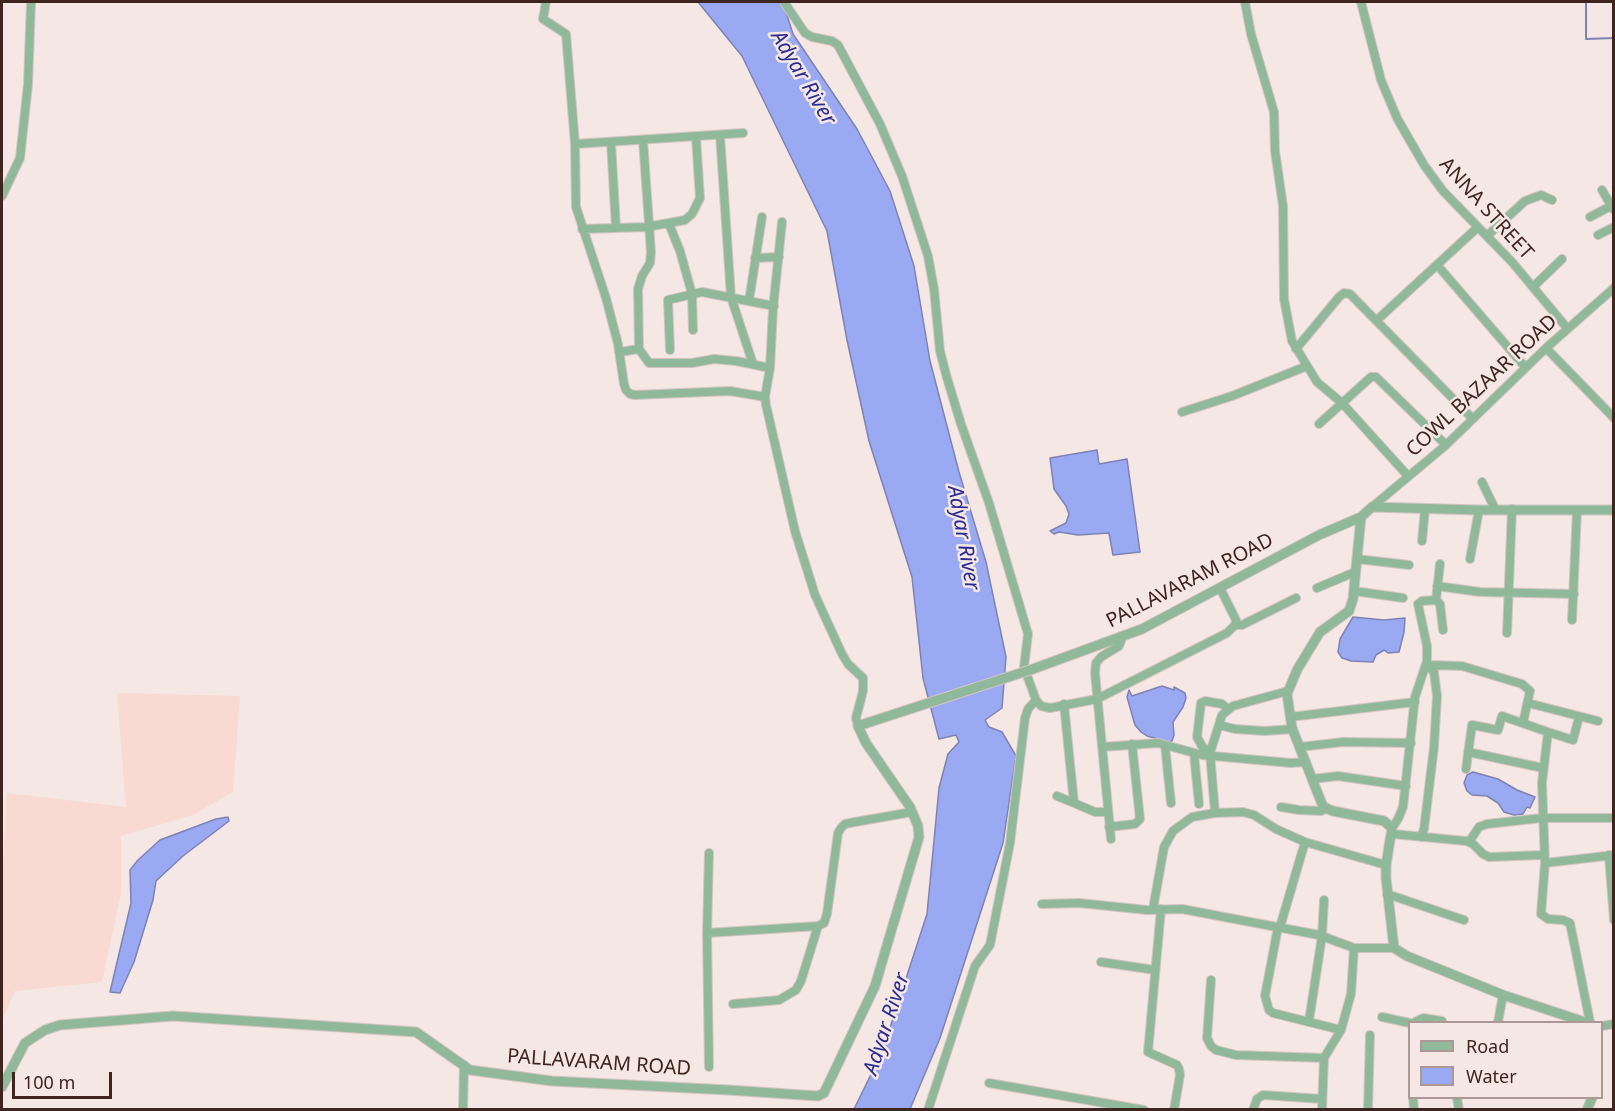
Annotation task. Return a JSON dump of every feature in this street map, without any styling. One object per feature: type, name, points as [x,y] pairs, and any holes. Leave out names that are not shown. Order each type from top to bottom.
[{"type":"street","points":[[2,196],[20,158],[28,84],[31,2]]},
{"type":"street","points":[[546,2],[543,19],[566,34],[575,144],[576,207],[606,298],[620,352],[624,384],[630,394],[672,395],[730,391],[765,397]]},
{"type":"street","points":[[784,2],[806,33],[838,45],[880,124],[902,176],[928,256],[934,289],[940,351],[947,378],[992,513],[1028,634],[1024,662],[1036,700],[1045,707],[1097,699],[1227,633],[1235,625],[1236,620],[1220,588]]},
{"type":"street","points":[[1245,2],[1251,34],[1274,112],[1275,151],[1283,206],[1284,299],[1287,321],[1296,349],[1317,382],[1342,403],[1408,476]]},
{"type":"street","name":"ANNA STREET","points":[[1360,2],[1381,80],[1396,118],[1424,165],[1436,182],[1488,235],[1567,328]]},
{"type":"street","points":[[575,144],[743,134]]},
{"type":"street","points":[[720,135],[731,297],[753,364]]},
{"type":"street","points":[[582,229],[650,227],[685,220],[692,214],[700,198],[696,137]]},
{"type":"street","points":[[643,140],[650,227],[650,263],[642,276],[638,289],[639,349],[649,363],[692,363],[714,359],[770,368]]},
{"type":"street","points":[[611,142],[616,228]]},
{"type":"street","points":[[1590,217],[1612,208],[1602,190]]},
{"type":"street","points":[[1488,235],[1525,201],[1541,195],[1552,200]]},
{"type":"street","points":[[748,301],[762,217]]},
{"type":"street","points":[[782,222],[770,368],[765,397],[795,531],[816,595],[842,654],[848,664],[863,678],[863,691],[856,718],[862,725]]},
{"type":"street","points":[[669,224],[680,251],[692,294],[693,330]]},
{"type":"street","points":[[1377,320],[1478,227]]},
{"type":"street","points":[[1598,235],[1614,227]]},
{"type":"street","points":[[755,258],[779,257]]},
{"type":"street","points":[[1533,287],[1562,259]]},
{"type":"street","points":[[1438,266],[1525,367]]},
{"type":"street","name":"COWL BAZAAR ROAD","points":[[1372,507],[1446,445],[1525,367],[1614,288]]},
{"type":"street","points":[[670,350],[668,300],[702,292],[774,306]]},
{"type":"street","points":[[1296,349],[1339,297],[1344,293],[1350,294],[1473,419]]},
{"type":"street","points":[[1546,348],[1614,418]]},
{"type":"street","points":[[620,352],[639,349]]},
{"type":"street","points":[[1182,412],[1232,396],[1307,366]]},
{"type":"street","points":[[1319,424],[1371,377],[1376,377],[1446,445]]},
{"type":"street","points":[[1482,482],[1496,509]]},
{"type":"street","points":[[1372,507],[1614,510]]},
{"type":"street","name":"PALLAVARAM ROAD","points":[[2,1087],[25,1043],[45,1030],[60,1025],[173,1016],[416,1032],[470,1070],[552,1081],[818,1096],[824,1093],[879,974],[919,837],[918,826],[912,812],[866,743],[862,725],[1120,638],[1319,535],[1361,517],[1372,507]]},
{"type":"street","points":[[1422,541],[1425,509]]},
{"type":"street","points":[[1507,633],[1512,509]]},
{"type":"street","points":[[1470,559],[1479,510]]},
{"type":"street","points":[[1572,620],[1577,510]]},
{"type":"street","points":[[1361,517],[1349,611],[1320,632],[1297,670],[1288,691],[1293,729],[1322,804],[1327,808],[1384,821],[1393,831],[1421,837],[1469,842],[1489,857],[1544,859],[1611,855],[1614,920]]},
{"type":"street","points":[[1357,559],[1409,565]]},
{"type":"street","points":[[1440,564],[1436,600],[1440,604],[1443,630]]},
{"type":"street","points":[[1317,588],[1355,572]]},
{"type":"street","points":[[1437,586],[1480,592],[1574,594]]},
{"type":"street","points":[[1353,591],[1403,598]]},
{"type":"street","points":[[1235,625],[1242,625],[1296,598]]},
{"type":"street","points":[[1394,948],[1386,865],[1393,831],[1403,807],[1415,702],[1426,665],[1426,646],[1418,604],[1422,601],[1436,600]]},
{"type":"street","points":[[1111,839],[1097,699],[1096,663],[1101,657],[1119,646],[1120,638]]},
{"type":"street","points":[[1426,665],[1462,666],[1522,684],[1530,690],[1523,723]]},
{"type":"street","points":[[1421,837],[1424,829],[1434,747],[1437,696],[1434,672],[1426,665]]},
{"type":"street","points":[[1215,813],[1210,753],[1222,715],[1228,709],[1288,691]]},
{"type":"street","points":[[928,1110],[975,966],[990,945],[1012,833],[1025,718],[1028,709],[1036,700]]},
{"type":"street","points":[[1210,753],[1203,748],[1197,737],[1201,703],[1205,701],[1222,704],[1228,709]]},
{"type":"street","points":[[1290,717],[1415,702]]},
{"type":"street","points":[[1528,703],[1598,721]]},
{"type":"street","points":[[1064,704],[1074,803]]},
{"type":"street","points":[[1466,769],[1472,725],[1498,730],[1502,716],[1573,740],[1579,717]]},
{"type":"street","points":[[1219,725],[1265,731],[1293,729]]},
{"type":"street","points":[[1548,732],[1543,768],[1544,859],[1541,914],[1548,919],[1570,923],[1590,1021]]},
{"type":"street","points":[[1102,747],[1151,742],[1194,754],[1210,753],[1291,763],[1306,762]]},
{"type":"street","points":[[1300,747],[1344,742],[1411,743]]},
{"type":"street","points":[[1109,827],[1135,824],[1140,819],[1132,744]]},
{"type":"street","points":[[1165,745],[1171,802]]},
{"type":"street","points":[[1468,752],[1543,768]]},
{"type":"street","points":[[1194,754],[1199,804]]},
{"type":"street","points":[[1312,779],[1338,776],[1406,786]]},
{"type":"street","points":[[1057,796],[1095,812],[1108,812]]},
{"type":"street","points":[[1281,807],[1321,811],[1327,808]]},
{"type":"street","points":[[706,933],[818,926],[824,923],[828,914],[838,833],[841,828],[845,824],[912,812]]},
{"type":"street","points":[[1174,1110],[1179,1069],[1177,1065],[1148,1052],[1155,970],[1157,909],[1164,847],[1173,831],[1192,817],[1243,812],[1254,815],[1276,829],[1305,842],[1386,865]]},
{"type":"street","points":[[1469,842],[1479,827],[1487,824],[1542,818],[1614,818]]},
{"type":"street","points":[[1305,842],[1279,927],[1265,996],[1266,1005],[1273,1013],[1341,1030]]},
{"type":"street","points":[[709,854],[706,933],[709,1067]]},
{"type":"street","points":[[1387,894],[1464,920]]},
{"type":"street","points":[[1309,1021],[1322,936],[1324,900]]},
{"type":"street","points":[[1042,903],[1182,909],[1322,936],[1354,948],[1394,948],[1407,956],[1503,995],[1579,1021]]},
{"type":"street","points":[[733,1004],[779,1000],[796,990],[801,981],[818,926]]},
{"type":"street","points":[[1322,1110],[1324,1058],[1341,1030],[1351,994],[1354,948]]},
{"type":"street","points":[[1101,962],[1155,970]]},
{"type":"street","points":[[1211,980],[1207,1038],[1216,1050],[1236,1055],[1324,1058]]},
{"type":"street","points":[[1498,1021],[1503,995]]},
{"type":"street","points":[[1382,1017],[1408,1023]]},
{"type":"street","points":[[1418,1021],[1423,1018],[1442,1021]]},
{"type":"street","points":[[1368,1110],[1370,1035]]},
{"type":"street","points":[[463,1110],[464,1065]]},
{"type":"street","points":[[989,1083],[1093,1105],[1144,1110]]},
{"type":"street","points":[[1253,1110],[1257,1099],[1263,1095],[1322,1099]]},
{"type":"shaded area","points":[[117,693],[240,696],[233,792],[193,815],[121,836],[121,893],[102,982],[15,991],[2,1021],[2,880],[7,793],[126,807]]},
{"type":"water","name":"Adyar River","points":[[698,2],[778,2],[785,9],[793,34],[857,129],[890,191],[914,266],[930,361],[959,472],[986,562],[1006,657],[1002,708],[985,720],[989,727],[1002,732],[1016,756],[1003,843],[940,1038],[910,1109],[854,1109],[882,1052],[927,914],[939,788],[948,754],[959,742],[956,735],[939,739],[923,678],[912,577],[869,441],[827,231],[742,56]]},
{"type":"water","points":[[1097,450],[1099,464],[1127,459],[1140,552],[1113,555],[1109,533],[1078,535],[1059,532],[1054,534],[1050,531],[1066,523],[1069,514],[1054,489],[1050,458]]},
{"type":"water","points":[[1353,617],[1384,620],[1405,618],[1399,652],[1388,653],[1384,650],[1376,655],[1373,662],[1351,661],[1342,658],[1338,652],[1340,639]]},
{"type":"water","points":[[1162,686],[1174,690],[1174,687],[1185,693],[1186,698],[1173,722],[1174,735],[1172,741],[1169,742],[1141,732],[1135,725],[1127,697],[1129,690],[1132,696]]},
{"type":"water","points":[[1473,772],[1498,779],[1535,797],[1530,808],[1527,807],[1523,814],[1514,815],[1504,812],[1498,803],[1487,796],[1472,795],[1467,791],[1464,783],[1467,775]]},
{"type":"water","points":[[228,817],[229,821],[183,856],[156,881],[153,900],[134,962],[120,993],[110,992],[131,903],[130,870],[160,840],[216,819]]},
{"type":"waterway","points":[[1586,2],[1586,39],[1614,38]]}]
